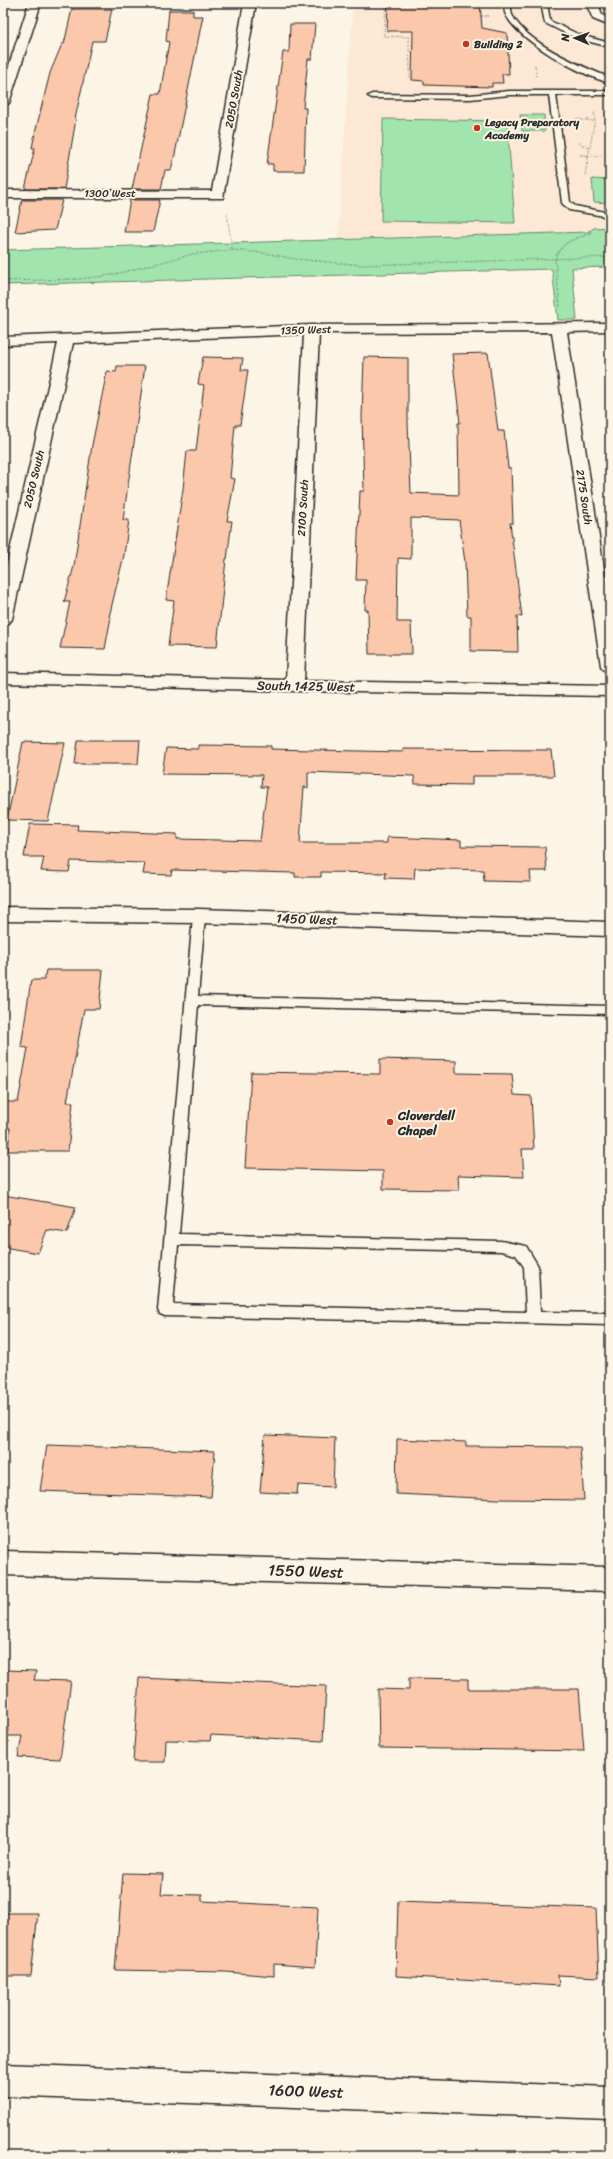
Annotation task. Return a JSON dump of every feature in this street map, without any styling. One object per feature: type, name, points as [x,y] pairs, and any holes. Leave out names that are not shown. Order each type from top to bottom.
[{"type":"street","points":[[3,103],[35,3]]},
{"type":"street","name":"2050 South","points":[[218,195],[250,3]]},
{"type":"street","points":[[592,3],[597,17],[608,22]]},
{"type":"street","name":"1300 West","points":[[3,194],[114,193],[218,195]]},
{"type":"street","name":"2175 South","points":[[559,327],[610,666]]},
{"type":"street","name":"1350 West","points":[[3,341],[312,330],[610,327]]},
{"type":"street","name":"2100 South","points":[[295,686],[312,330]]},
{"type":"street","name":"2050 South","points":[[3,619],[66,339]]},
{"type":"street","name":"South 1425 West","points":[[3,678],[295,686],[610,691]]},
{"type":"street","name":"1450 West","points":[[3,914],[199,916],[610,929]]},
{"type":"street","name":"1550 West","points":[[3,1563],[610,1580]]},
{"type":"street","name":"1600 West","points":[[3,2080],[610,2103]]},
{"type":"lane","points":[[507,3],[508,14],[517,26],[540,45],[565,61],[610,81]]},
{"type":"lane","points":[[544,3],[547,22],[553,26],[579,38],[610,45]]},
{"type":"lane","points":[[372,96],[470,97],[509,93],[610,93]]},
{"type":"lane","points":[[552,93],[566,203],[572,208],[610,215]]},
{"type":"lane","points":[[199,916],[165,1310],[610,1319]]},
{"type":"lane","points":[[191,1000],[610,1010]]},
{"type":"lane","points":[[171,1239],[501,1246],[521,1250],[531,1266],[533,1318]]},
{"type":"path","points":[[386,3],[384,36],[409,37],[410,84]]},
{"type":"path","points":[[584,176],[594,121],[593,105]]},
{"type":"path","points":[[571,119],[594,121]]},
{"type":"path","points":[[574,155],[601,156]]},
{"type":"path","points":[[227,211],[232,250]]},
{"type":"path","points":[[560,307],[554,260],[565,243],[591,233],[588,224]]},
{"type":"path","points":[[3,281],[80,279],[112,275],[193,254],[232,250],[264,253],[302,260],[363,265],[554,260],[610,256]]},
{"type":"shaded area","name":"Legacy Preparatory Academy","points":[[353,3],[610,3],[610,227],[594,228],[588,232],[338,240]]},
{"type":"green space","points":[[520,115],[544,115],[545,131],[522,131]]},
{"type":"green space","points":[[383,119],[507,121],[515,223],[381,221]]},
{"type":"green space","points":[[592,179],[610,180],[610,203],[594,202]]},
{"type":"green space","points":[[610,227],[610,267],[572,268],[577,320],[558,320],[552,269],[3,285],[3,250],[588,232],[594,228]]},
{"type":"building","name":"Building 2","points":[[388,3],[480,3],[482,28],[507,33],[509,74],[502,74],[503,83],[492,83],[492,87],[424,85],[424,81],[412,80],[413,31],[387,31]]},
{"type":"building","points":[[72,9],[112,9],[105,41],[92,41],[75,119],[64,189],[25,189],[35,148],[32,148],[35,133],[50,73],[62,44],[64,44]]},
{"type":"building","points":[[169,10],[193,10],[193,16],[203,16],[175,154],[171,170],[165,170],[161,189],[132,189],[153,94],[160,94],[169,42],[166,41]]},
{"type":"building","points":[[290,24],[315,24],[312,59],[308,59],[303,108],[306,108],[304,171],[273,171],[273,164],[267,164],[283,52],[289,52]]},
{"type":"building","points":[[22,200],[62,200],[55,230],[15,232]]},
{"type":"building","points":[[130,200],[160,200],[153,232],[124,232]]},
{"type":"building","points":[[488,353],[498,431],[504,431],[508,468],[511,468],[513,523],[510,523],[522,617],[517,616],[518,652],[471,651],[471,616],[467,616],[465,562],[459,520],[411,518],[411,559],[398,558],[397,622],[411,622],[412,654],[369,654],[368,610],[365,610],[366,580],[356,580],[360,491],[364,491],[362,416],[364,357],[408,358],[408,423],[411,493],[459,495],[458,423],[460,423],[452,354]]},
{"type":"building","points":[[203,357],[243,358],[241,370],[248,370],[240,425],[235,425],[230,478],[235,479],[227,521],[232,521],[226,559],[217,647],[168,646],[174,601],[166,600],[183,489],[187,451],[196,451],[204,385],[198,384]]},
{"type":"building","points":[[117,366],[145,366],[123,520],[129,520],[124,555],[109,617],[111,617],[105,649],[60,648],[70,602],[64,602],[74,566],[92,445],[107,371],[116,372]]},
{"type":"building","points":[[78,740],[140,740],[138,764],[75,764]]},
{"type":"building","points":[[23,742],[65,743],[48,821],[7,820]]},
{"type":"building","points":[[198,745],[271,746],[271,749],[403,752],[403,749],[551,750],[554,776],[472,776],[472,785],[415,784],[414,776],[308,772],[308,788],[304,787],[300,843],[387,843],[387,837],[461,840],[461,846],[545,847],[547,871],[530,871],[531,882],[484,881],[483,870],[415,868],[414,879],[385,878],[386,873],[321,872],[321,877],[295,877],[295,873],[172,870],[171,875],[143,874],[145,863],[71,861],[69,872],[41,871],[44,857],[24,857],[30,824],[78,825],[77,830],[177,834],[177,839],[260,841],[267,787],[261,787],[262,775],[162,774],[166,748],[198,749]]},
{"type":"building","points":[[46,970],[103,970],[99,1009],[84,1009],[67,1102],[73,1102],[68,1151],[8,1151],[10,1128],[3,1128],[6,1102],[18,1102],[28,1048],[21,1047],[31,980],[44,980]]},
{"type":"building","name":"Cloverdell Chapel","points":[[380,1059],[456,1061],[456,1073],[512,1074],[514,1095],[531,1096],[534,1149],[522,1149],[524,1177],[458,1175],[459,1190],[383,1189],[383,1171],[245,1168],[251,1072],[380,1074]]},
{"type":"building","points":[[3,1195],[76,1207],[67,1233],[47,1230],[38,1253],[3,1247]]},
{"type":"building","points":[[265,1435],[335,1438],[333,1487],[298,1485],[297,1494],[260,1492]]},
{"type":"building","points":[[397,1439],[466,1442],[466,1446],[580,1447],[584,1500],[498,1499],[396,1494]]},
{"type":"building","points":[[47,1445],[215,1451],[211,1497],[40,1491]]},
{"type":"building","points":[[3,1670],[36,1671],[34,1680],[71,1681],[60,1759],[18,1757],[22,1736],[3,1736]]},
{"type":"building","points":[[139,1678],[326,1686],[323,1741],[211,1735],[210,1741],[166,1740],[165,1762],[133,1762]]},
{"type":"building","points":[[409,1678],[468,1679],[468,1689],[579,1689],[584,1751],[379,1748],[378,1689],[409,1690]]},
{"type":"building","points":[[123,1873],[163,1874],[161,1894],[202,1895],[202,1901],[318,1907],[315,1967],[274,1964],[274,1976],[226,1972],[115,1970]]},
{"type":"building","points":[[398,1901],[596,1908],[599,1977],[558,1975],[559,1986],[396,1976]]},
{"type":"building","points":[[3,1913],[38,1913],[31,1976],[3,1976]]},
{"type":"place","name":"Building 2","points":[[466,44]]},
{"type":"place","name":"Legacy Preparatory Academy","points":[[477,128]]},
{"type":"place","name":"Cloverdell Chapel","points":[[390,1122]]}]
